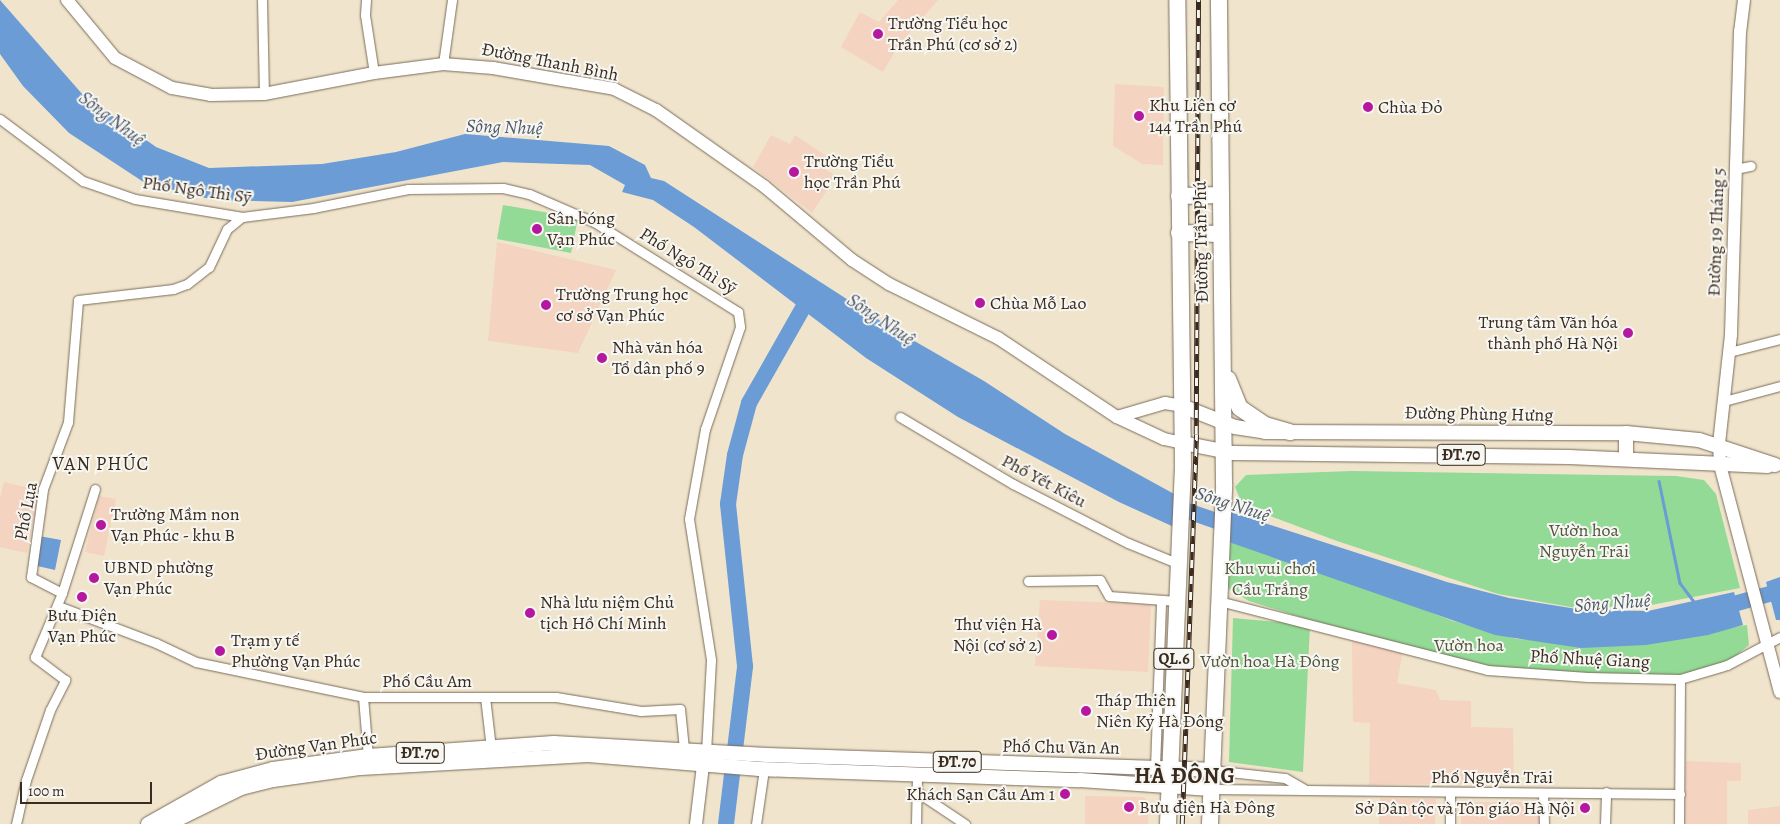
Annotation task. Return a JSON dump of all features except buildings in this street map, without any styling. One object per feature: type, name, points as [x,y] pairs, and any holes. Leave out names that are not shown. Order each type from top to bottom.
[{"type":"highway","name":"Đường Trần Phú","points":[[1177,0],[1183,443],[1179,558]]},
{"type":"highway","name":"Đường Trần Phú","points":[[1219,0],[1224,451],[1219,601]]},
{"type":"highway","points":[[1179,196],[1221,195]]},
{"type":"highway","points":[[1179,233],[1221,234]]},
{"type":"highway","points":[[1223,368],[1240,408],[1264,425],[1290,432]]},
{"type":"highway","name":"QL.6","points":[[1168,824],[1162,784],[1162,767],[1169,600],[1179,558]]},
{"type":"highway","name":"QL.6","points":[[1210,824],[1216,789],[1219,601]]},
{"type":"main road","name":"Đường Phùng Hưng","points":[[1182,406],[1223,422],[1265,432],[1626,433],[1719,444],[1777,465]]},
{"type":"main road","points":[[1528,457],[1529,433]]},
{"type":"main road","points":[[1626,433],[1626,459]]},
{"type":"main road","name":"Đường Phùng Hưng","points":[[1183,443],[1224,451],[1303,455],[1626,459],[1755,468],[1777,465]]},
{"type":"main road","name":"Đường Vạn Phúc","points":[[168,824],[241,788],[368,756],[490,742],[554,743],[620,752],[708,759]]},
{"type":"main road","name":"Đường Vạn Phúc","points":[[148,824],[221,783],[242,775],[311,769],[588,756],[620,752],[684,749],[708,759]]},
{"type":"main road","name":"ĐT.70","points":[[708,759],[763,755]]},
{"type":"main road","points":[[762,769],[772,762],[763,755]]},
{"type":"main road","name":"Phố Chu Văn An","points":[[763,755],[822,756],[1216,789]]},
{"type":"main road","points":[[821,772],[816,764],[822,756]]},
{"type":"main road","name":"ĐT.70","points":[[708,759],[762,769]]},
{"type":"main road","name":"Phố Chu Văn An","points":[[762,769],[917,775],[983,770],[1162,767],[1216,770]]},
{"type":"street","name":"Đường Thanh Bình","points":[[67,0],[105,48],[142,74],[172,88],[210,95],[264,94],[374,73],[443,64],[493,68],[607,87],[656,110],[766,187],[852,260],[889,284],[998,338],[1117,417],[1164,439],[1183,443]]},
{"type":"street","points":[[262,0],[264,94]]},
{"type":"street","points":[[366,0],[365,15],[374,73]]},
{"type":"street","points":[[443,64],[452,0]]},
{"type":"street","name":"Đường 19 Tháng 5","points":[[1744,0],[1740,31],[1729,352],[1719,444],[1720,465],[1780,692]]},
{"type":"street","name":"Phố Ngô Thì Sỹ","points":[[0,119],[83,181],[135,199],[242,217],[313,208],[408,189],[503,188],[529,194],[594,222],[738,312],[740,327],[705,429],[689,519],[710,660],[708,759]]},
{"type":"street","points":[[1736,169],[1751,166]]},
{"type":"street","name":"Phố Lụa","points":[[62,593],[31,577],[43,489],[68,422],[78,300],[174,289],[187,284],[209,267],[227,229],[242,217]]},
{"type":"street","points":[[1729,352],[1780,339]]},
{"type":"street","points":[[1724,401],[1780,386]]},
{"type":"street","points":[[1117,417],[1165,403],[1182,406]]},
{"type":"street","name":"Phố Yết Kiêu","points":[[900,417],[1013,484],[1128,543],[1179,558]]},
{"type":"street","points":[[16,824],[22,792],[43,732],[65,681],[35,659],[58,606],[95,489]]},
{"type":"street","points":[[1028,581],[1100,580],[1110,596],[1169,600]]},
{"type":"street","name":"Phố Nhuệ Giang","points":[[1219,601],[1487,670],[1680,679],[1727,665],[1780,637]]},
{"type":"street","name":"Phố Cầu Am","points":[[58,606],[156,643],[196,662],[362,697],[485,699],[556,697],[640,711],[680,709],[684,749]]},
{"type":"street","points":[[1679,824],[1680,679]]},
{"type":"street","points":[[362,697],[368,756]]},
{"type":"street","points":[[485,699],[490,742]]},
{"type":"street","points":[[696,824],[708,759]]},
{"type":"street","points":[[756,824],[762,769]]},
{"type":"street","name":"Phố Nguyễn Trãi","points":[[1216,770],[1285,778],[1304,789]]},
{"type":"street","points":[[916,824],[917,775]]},
{"type":"street","name":"Phố Nguyễn Trãi","points":[[1216,789],[1304,789],[1450,794],[1543,795],[1606,792],[1680,794]]},
{"type":"street","points":[[917,792],[954,821],[965,824]]},
{"type":"street","points":[[1605,824],[1606,792]]},
{"type":"street","points":[[1450,794],[1450,824]]},
{"type":"street","points":[[1543,795],[1544,824]]},
{"type":"shaded area","name":"Trường Tiểu học Trần Phú (cơ sở 2)","points":[[898,0],[938,0],[898,46],[883,72],[841,47],[860,12],[879,22]]},
{"type":"shaded area","name":"Khu Liên cơ 144 Trần Phú","points":[[1115,84],[1164,87],[1163,165],[1142,164],[1113,146]]},
{"type":"shaded area","name":"Trường Tiểu học Trần Phú","points":[[771,135],[790,144],[795,135],[828,157],[822,167],[836,176],[812,213],[753,167]]},
{"type":"shaded area","name":"Trường Trung học cơ sở Vạn Phúc","points":[[497,242],[616,270],[578,353],[488,341]]},
{"type":"shaded area","points":[[4,482],[39,490],[27,553],[0,547],[0,498]]},
{"type":"shaded area","name":"Trường Mầm non Vạn Phúc - khu B","points":[[99,496],[116,499],[104,556],[85,552]]},
{"type":"shaded area","points":[[1040,600],[1151,604],[1148,672],[1035,666]]},
{"type":"shaded area","points":[[1352,641],[1403,652],[1397,683],[1436,690],[1440,700],[1471,701],[1471,727],[1513,728],[1514,783],[1369,785],[1370,723],[1353,722]]},
{"type":"shaded area","points":[[1686,761],[1741,763],[1741,781],[1727,781],[1727,824],[1685,824]]},
{"type":"shaded area","points":[[1085,796],[1143,797],[1149,802],[1148,824],[1085,824]]},
{"type":"shaded area","points":[[1380,798],[1436,799],[1435,824],[1379,824]]},
{"type":"shaded area","points":[[1461,802],[1541,802],[1541,824],[1461,824]]},
{"type":"shaded area","points":[[1780,806],[1780,824],[1748,824],[1748,810]]},
{"type":"green space","name":"Sân bóng Vạn Phúc","points":[[503,205],[578,218],[571,253],[497,239]]},
{"type":"green space","name":"Vườn hoa Nguyễn Trãi","points":[[1352,471],[1676,476],[1704,480],[1716,494],[1740,588],[1646,606],[1576,608],[1498,594],[1337,541],[1243,506],[1235,487],[1246,475]]},
{"type":"green space","points":[[1231,541],[1275,553],[1453,621],[1517,639],[1618,646],[1747,625],[1749,645],[1727,663],[1680,676],[1653,678],[1488,668],[1386,644],[1249,601],[1229,589],[1223,574],[1226,547]]},
{"type":"green space","name":"Vườn hoa Hà Đông","points":[[1233,618],[1310,625],[1303,772],[1229,762]]},
{"type":"water","points":[[0,0],[83,95],[156,147],[209,168],[322,164],[396,152],[465,134],[609,146],[645,165],[651,178],[664,181],[890,327],[984,381],[1065,434],[1176,495],[1174,527],[1119,502],[958,417],[866,358],[694,227],[653,200],[622,192],[625,185],[590,165],[503,162],[292,202],[214,200],[145,183],[69,133],[23,86],[0,54]]},
{"type":"water","points":[[1224,510],[1447,582],[1509,598],[1583,610],[1648,611],[1734,592],[1743,625],[1708,635],[1646,645],[1581,648],[1495,635],[1223,540]]},
{"type":"water","points":[[39,536],[61,540],[55,570],[33,565]]},
{"type":"water","points":[[1780,577],[1780,620],[1776,620],[1766,582]]},
{"type":"waterway","points":[[726,824],[745,666],[728,504],[735,455],[749,403],[811,294]]},
{"type":"waterway","points":[[1659,481],[1680,583],[1695,603]]},
{"type":"waterway","name":"Sông Nhuệ","points":[[1170,505],[1234,527]]},
{"type":"waterway","name":"Sông Nhuệ","points":[[1716,609],[1780,591]]},
{"type":"railway","points":[[1182,824],[1196,434],[1198,0]]},
{"type":"place","name":"Trường Tiểu học Trần Phú (cơ sở 2)","points":[[878,34]]},
{"type":"place","name":"Chùa Đỏ","points":[[1368,107]]},
{"type":"place","name":"Khu Liên cơ 144 Trần Phú","points":[[1139,116]]},
{"type":"place","name":"Trường Tiểu học Trần Phú","points":[[794,172]]},
{"type":"place","name":"Sân bóng Vạn Phúc","points":[[537,229]]},
{"type":"place","name":"Chùa Mỗ Lao","points":[[980,303]]},
{"type":"place","name":"Trường Trung học cơ sở Vạn Phúc","points":[[546,305]]},
{"type":"place","name":"Trung tâm Văn hóa thành phố Hà Nội","points":[[1628,333]]},
{"type":"place","name":"Nhà văn hóa Tổ dân phố 9","points":[[602,358]]},
{"type":"place","name":"Trường Mầm non Vạn Phúc - khu B","points":[[101,525]]},
{"type":"place","name":"UBND phường Vạn Phúc","points":[[94,578]]},
{"type":"place","name":"Bưu Điện Vạn Phúc","points":[[82,597]]},
{"type":"place","name":"Nhà lưu niệm Chủ tịch Hồ Chí Minh","points":[[530,613]]},
{"type":"place","name":"Thư viện Hà Nội (cơ sở 2)","points":[[1052,635]]},
{"type":"place","name":"Trạm y tế Phường Vạn Phúc","points":[[220,651]]},
{"type":"place","name":"Tháp Thiên Niên Kỷ Hà Đông","points":[[1086,711]]},
{"type":"place","name":"Khách Sạn Cầu Am 1","points":[[1065,794]]},
{"type":"place","name":"Bưu điện Hà Đông","points":[[1129,807]]},
{"type":"place","name":"Sở Dân tộc và Tôn giáo Hà Nội","points":[[1585,808]]},
{"type":"district","name":"VẠN PHÚC","points":[[101,465]]},
{"type":"district","name":"HÀ ĐÔNG","points":[[1185,777]]},
{"type":"park label","name":"Khu vui chơi Cầu Trắng","points":[[1270,579]]},
{"type":"park label","name":"Vườn hoa","points":[[1469,645]]}]
